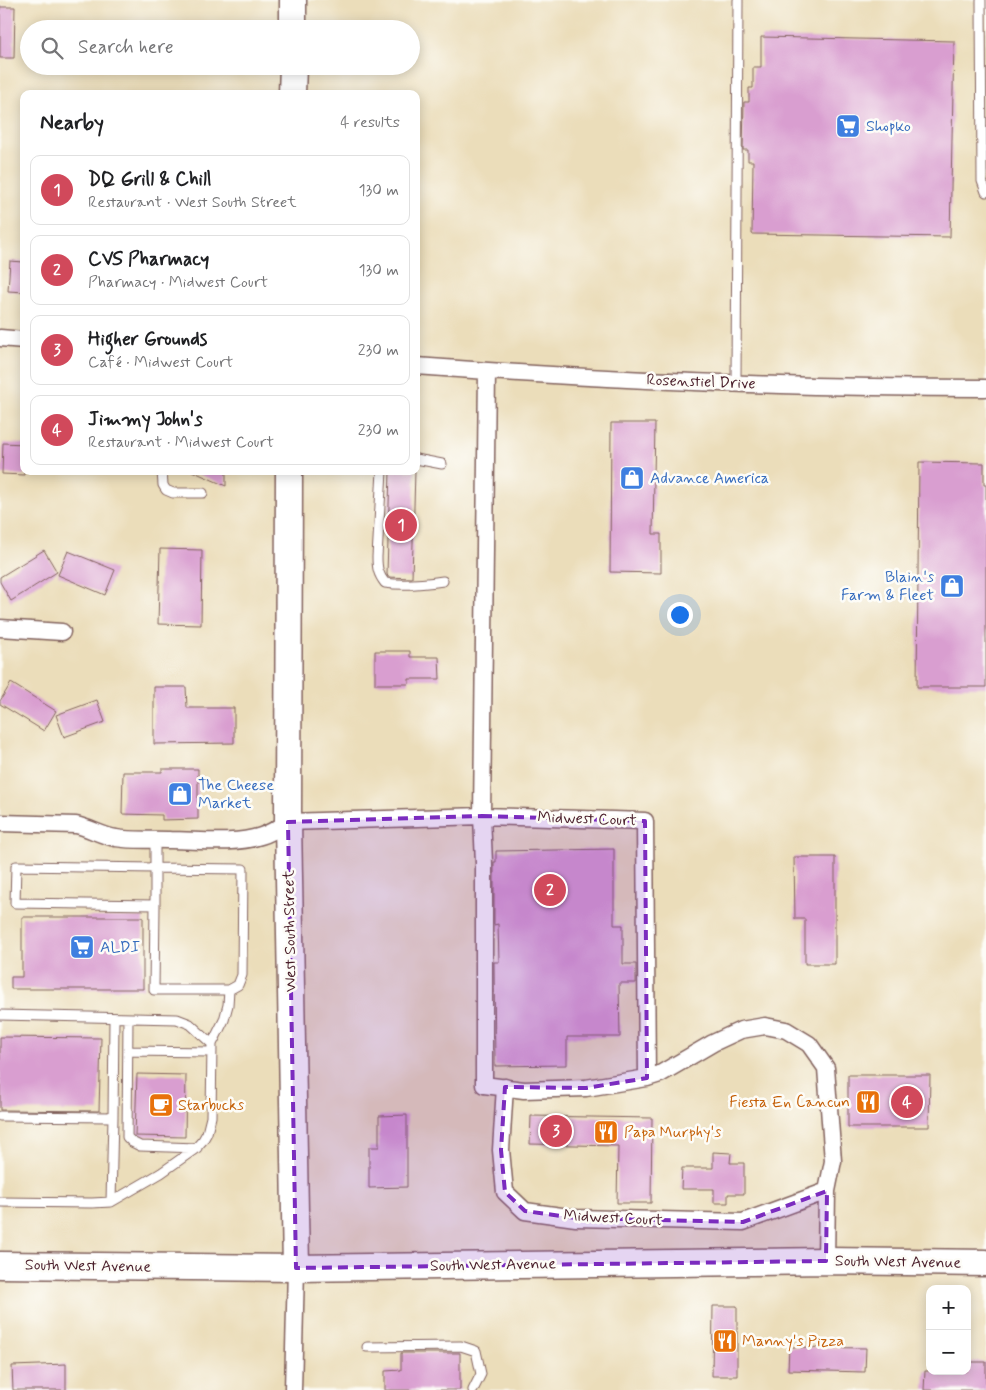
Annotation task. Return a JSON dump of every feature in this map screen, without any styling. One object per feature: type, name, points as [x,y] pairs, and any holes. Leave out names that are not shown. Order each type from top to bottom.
[{"type":"main road","points":[[293,20],[294,0]]},
{"type":"main road","points":[[292,90],[293,75]]},
{"type":"main road","name":"West South Street","points":[[289,475],[288,822],[296,1268]]},
{"type":"main road","name":"South West Avenue","points":[[0,1265],[296,1268],[826,1261],[986,1263]]},
{"type":"street","points":[[0,338],[20,340]]},
{"type":"street","name":"Rosenstiel Drive","points":[[420,366],[736,383],[874,388],[986,388]]},
{"type":"street","points":[[487,371],[482,816],[484,857],[484,1085],[524,1090],[586,1088],[647,1078],[660,1074],[713,1043],[742,1030],[764,1026],[786,1030],[809,1044],[826,1068],[833,1161],[828,1191],[826,1261]]},
{"type":"street","points":[[0,628],[62,632]]},
{"type":"street","name":"Midwest Court","points":[[288,822],[482,816],[645,821],[647,1078]]},
{"type":"street","points":[[0,823],[76,825],[115,838],[240,840],[275,831],[288,822]]},
{"type":"street","name":"Midwest Court","points":[[505,1087],[502,1150],[505,1192],[525,1211],[576,1218],[743,1222],[828,1191]]},
{"type":"street","name":"West South Street","points":[[293,1390],[296,1268]]},
{"type":"lane","points":[[736,383],[738,0]]},
{"type":"lane","points":[[981,0],[982,181],[986,192]]},
{"type":"lane","points":[[420,460],[442,464]]},
{"type":"lane","points":[[162,475],[163,485],[166,490],[173,493],[203,493]]},
{"type":"lane","points":[[382,475],[377,558],[377,570],[380,577],[385,583],[392,584],[443,581]]},
{"type":"lane","points":[[155,840],[155,868],[155,905],[154,990],[229,990],[238,986],[242,975],[243,869],[155,868],[16,866],[15,903],[155,905]]},
{"type":"lane","points":[[0,1202],[111,1202],[155,1178],[197,1148],[207,1134],[211,1117],[212,1048],[224,1020],[229,990]]},
{"type":"lane","points":[[0,1015],[182,1019],[195,1028],[212,1048]]},
{"type":"lane","points":[[111,1202],[114,1018]]},
{"type":"lane","points":[[128,1018],[127,1131],[129,1140],[140,1146],[197,1148]]},
{"type":"lane","points":[[128,1051],[212,1048]]},
{"type":"lane","points":[[0,1116],[113,1117]]},
{"type":"lane","points":[[367,1347],[461,1346],[476,1351],[481,1374],[481,1390]]},
{"type":"lane","points":[[473,1390],[481,1374]]},
{"type":"highlighted area","points":[[482,816],[645,821],[647,1078],[586,1088],[505,1087],[501,1150],[505,1192],[525,1211],[576,1218],[743,1222],[827,1191],[826,1261],[296,1268],[288,822]]},
{"type":"building","points":[[0,7],[15,7],[14,58],[0,58]]},
{"type":"building","name":"Shopko","points":[[761,37],[954,41],[950,237],[752,234],[753,161],[748,161],[748,150],[743,150],[744,102],[749,102],[749,88],[753,88],[753,67],[761,67]]},
{"type":"building","points":[[10,261],[20,262],[20,292],[8,291]]},
{"type":"building","name":"Advance America","points":[[611,423],[655,423],[653,534],[661,534],[661,573],[610,572]]},
{"type":"building","points":[[3,443],[20,444],[20,475],[2,474]]},
{"type":"building","name":"Blain's Farm & Fleet","points":[[919,462],[984,463],[984,485],[986,485],[986,687],[917,687]]},
{"type":"building","points":[[201,475],[226,475],[226,486]]},
{"type":"building","points":[[390,475],[415,475],[412,578],[388,577]]},
{"type":"building","points":[[160,549],[202,550],[201,625],[158,624]]},
{"type":"building","points":[[44,550],[57,572],[11,601],[0,582],[0,577]]},
{"type":"building","points":[[68,551],[115,570],[105,595],[58,575]]},
{"type":"building","points":[[375,651],[410,651],[410,657],[439,657],[440,679],[409,679],[409,684],[375,684]]},
{"type":"building","points":[[11,683],[56,711],[44,731],[0,704]]},
{"type":"building","points":[[154,687],[186,687],[187,708],[234,708],[234,743],[154,744]]},
{"type":"building","points":[[97,700],[105,722],[64,737],[56,715]]},
{"type":"building","points":[[162,769],[198,769],[198,819],[162,820],[162,815],[122,814],[123,772],[162,772]]},
{"type":"building","points":[[614,849],[614,925],[623,925],[623,964],[636,964],[636,983],[619,983],[620,1037],[567,1037],[567,1065],[495,1066],[494,962],[499,962],[498,924],[494,925],[494,862],[496,862],[496,851]]},
{"type":"building","points":[[794,857],[835,857],[835,964],[805,964],[805,919],[795,919]]},
{"type":"building","name":"ALDI","points":[[22,917],[143,917],[143,989],[11,989],[11,977],[22,977]]},
{"type":"building","points":[[0,1037],[101,1038],[99,1111],[0,1110]]},
{"type":"building","name":"Starbucks","points":[[137,1074],[186,1075],[185,1137],[135,1136]]},
{"type":"building","points":[[848,1075],[930,1075],[929,1127],[848,1127]]},
{"type":"building","points":[[407,1115],[407,1187],[369,1188],[369,1147],[379,1147],[379,1116]]},
{"type":"building","points":[[531,1116],[652,1118],[651,1203],[617,1203],[618,1146],[530,1144]]},
{"type":"building","points":[[713,1152],[731,1153],[730,1163],[744,1163],[744,1194],[728,1194],[728,1203],[714,1203],[714,1189],[681,1189],[682,1168],[713,1168]]},
{"type":"building","name":"Manny's Pizza","points":[[713,1306],[737,1306],[737,1376],[712,1376]]},
{"type":"building","points":[[789,1347],[866,1348],[865,1372],[788,1370]]},
{"type":"building","points":[[401,1353],[460,1353],[460,1390],[385,1390],[385,1371],[401,1370]]},
{"type":"building","points":[[971,1362],[986,1362],[986,1390],[924,1390],[925,1371],[926,1375],[971,1375]]},
{"type":"building","points":[[66,1364],[66,1390],[13,1390],[12,1366]]},
{"type":"place","name":"Shopko","points":[[848,126]]},
{"type":"place","name":"Advance America","points":[[632,478]]},
{"type":"place","name":"DQ Grill & Chill","points":[[401,525]]},
{"type":"place","name":"Blain's Farm & Fleet","points":[[952,586]]},
{"type":"place","name":"The Cheese Market","points":[[180,794]]},
{"type":"place","name":"CVS Pharmacy","points":[[550,890]]},
{"type":"place","name":"ALDI","points":[[82,947]]},
{"type":"place","name":"Fiesta En Cancun","points":[[868,1102]]},
{"type":"place","name":"Jimmy John's","points":[[907,1102]]},
{"type":"place","name":"Starbucks","points":[[161,1105]]},
{"type":"place","name":"Higher Grounds","points":[[556,1131]]},
{"type":"place","name":"Papa Murphy's","points":[[606,1132]]},
{"type":"place","name":"Manny's Pizza","points":[[725,1341]]}]
